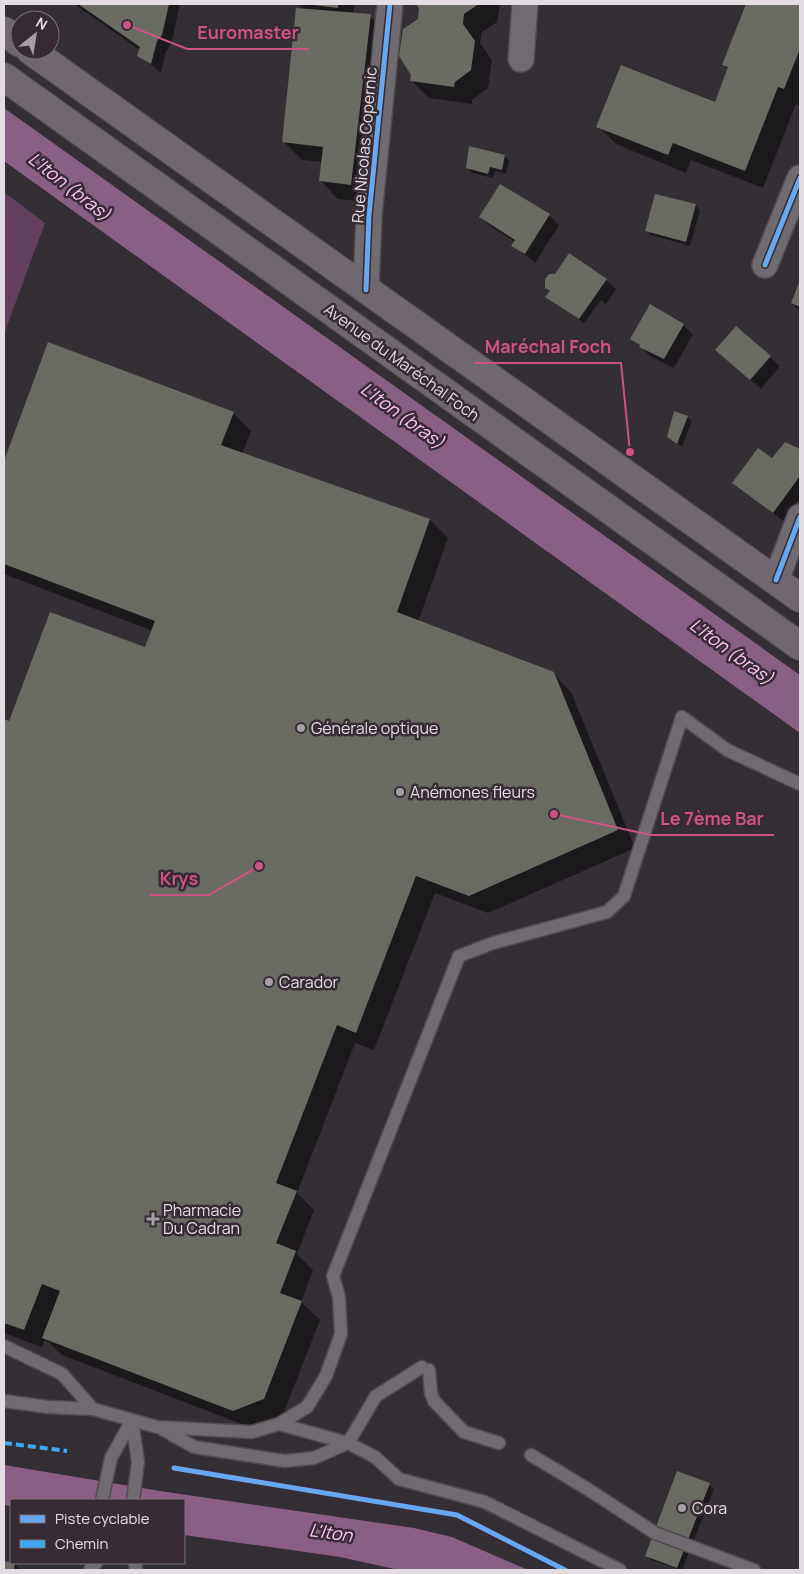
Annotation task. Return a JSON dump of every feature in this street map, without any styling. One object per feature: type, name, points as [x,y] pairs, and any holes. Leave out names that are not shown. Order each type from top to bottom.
[{"type":"main road","points":[[44,60],[800,598]]},
{"type":"main road","name":"Avenue du Maréchal Foch","points":[[4,77],[800,646]]},
{"type":"street","name":"Rue Nicolas Copernic","points":[[366,290],[369,215],[390,4]]},
{"type":"street","points":[[521,59],[525,4]]},
{"type":"street","points":[[765,265],[800,178]]},
{"type":"street","points":[[776,580],[800,517]]},
{"type":"lane","points":[[4,1401],[48,1407],[93,1409],[157,1427],[252,1432],[279,1424],[307,1407],[326,1376],[341,1334],[339,1296],[333,1276],[459,956],[493,943],[607,912],[624,896],[682,717],[726,750],[800,784]]},
{"type":"lane","points":[[4,1346],[62,1374],[93,1409]]},
{"type":"lane","points":[[157,1427],[194,1447],[286,1462],[314,1458],[348,1443],[376,1396],[425,1369],[431,1393],[440,1407],[464,1432],[498,1443]]},
{"type":"lane","points":[[102,1499],[111,1458],[132,1420]]},
{"type":"lane","points":[[132,1420],[138,1462],[133,1499]]},
{"type":"lane","points":[[279,1424],[348,1443],[375,1457],[399,1479],[485,1502],[620,1570]]},
{"type":"lane","points":[[531,1456],[586,1488],[654,1533],[754,1570]]},
{"type":"shaded area","points":[[4,192],[45,223],[4,334]]},
{"type":"water","name":"L'Iton (bras)","points":[[4,108],[800,675],[800,733],[4,161]]},
{"type":"water","name":"L'Iton","points":[[4,1465],[160,1491],[414,1528],[452,1537],[528,1570],[399,1570],[340,1557],[185,1535],[185,1499],[10,1499],[10,1506],[4,1505]]},
{"type":"building","points":[[78,4],[169,4],[162,35],[157,41],[151,64],[137,56],[140,47]]},
{"type":"building","points":[[306,4],[338,4],[338,8]]},
{"type":"building","points":[[416,4],[479,4],[464,14],[463,24],[475,41],[471,70],[455,82],[454,87],[410,81],[411,75],[399,56],[403,29],[418,19],[419,8]]},
{"type":"building","points":[[746,4],[800,4],[800,49],[784,89],[778,87],[745,171],[673,143],[668,155],[596,127],[621,65],[715,102],[728,67],[722,65]]},
{"type":"building","points":[[296,8],[371,14],[351,185],[319,181],[323,147],[282,142]]},
{"type":"building","points":[[469,146],[505,155],[502,170],[490,167],[488,174],[466,168]]},
{"type":"building","points":[[500,184],[550,214],[525,254],[511,246],[515,240],[479,217]]},
{"type":"building","points":[[655,194],[696,204],[686,242],[645,231]]},
{"type":"building","points":[[569,253],[607,279],[579,319],[545,297],[550,291],[545,288],[545,279],[549,274],[555,274]]},
{"type":"building","points":[[800,280],[800,307],[791,303]]},
{"type":"building","points":[[650,304],[684,324],[664,359],[639,347],[640,345],[630,339]]},
{"type":"building","points":[[736,326],[771,356],[750,380],[715,350]]},
{"type":"building","points":[[48,342],[234,412],[221,445],[430,519],[397,612],[554,672],[618,830],[469,896],[416,876],[356,1033],[337,1025],[276,1183],[297,1191],[276,1243],[296,1251],[280,1293],[302,1301],[264,1399],[233,1411],[42,1338],[60,1291],[42,1284],[24,1330],[4,1323],[4,719],[9,721],[50,612],[145,647],[155,621],[4,564],[4,461]]},
{"type":"building","points":[[674,411],[688,416],[677,444],[667,437]]},
{"type":"building","points":[[785,442],[800,449],[800,476],[773,513],[732,483],[758,448],[772,458]]},
{"type":"building","name":"Cora","points":[[677,1471],[710,1483],[677,1568],[645,1556]]},
{"type":"building","points":[[4,1561],[15,1564],[14,1570],[4,1570]]},
{"type":"marked path","points":[[4,1443],[67,1451]]},
{"type":"cycle path","points":[[366,290],[369,215],[390,4]]},
{"type":"cycle path","points":[[765,265],[800,178]]},
{"type":"cycle path","points":[[776,580],[800,517]]},
{"type":"cycle path","points":[[174,1468],[457,1515],[565,1570]]},
{"type":"place","name":"Euromaster","points":[[127,25]]},
{"type":"place","name":"Maréchal Foch","points":[[630,452]]},
{"type":"place","name":"Générale optique","points":[[301,728]]},
{"type":"place","name":"Anémones fleurs","points":[[400,792]]},
{"type":"place","name":"Le 7ème Bar","points":[[554,814]]},
{"type":"place","name":"Krys","points":[[259,866]]},
{"type":"place","name":"Carador","points":[[269,982]]},
{"type":"place","name":"Pharmacie Du Cadran","points":[[153,1219]]},
{"type":"place","name":"Cora","points":[[682,1508]]}]
